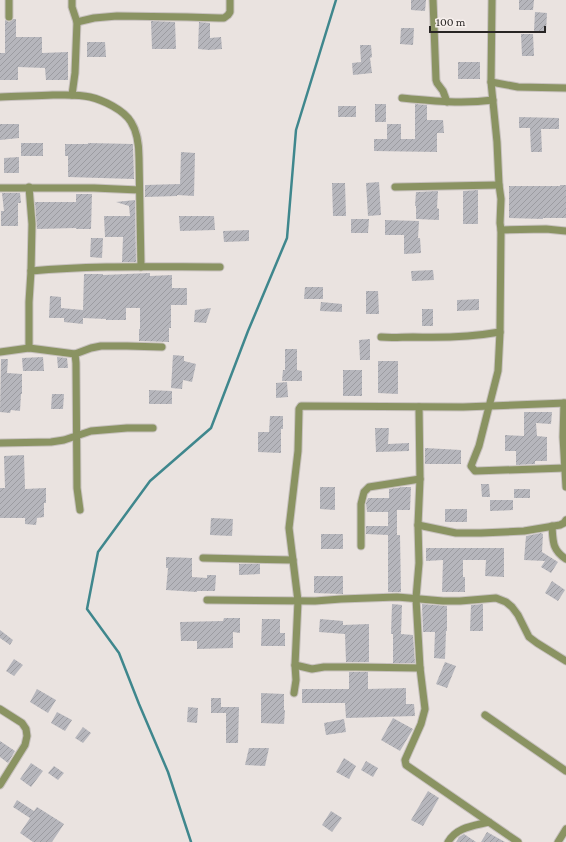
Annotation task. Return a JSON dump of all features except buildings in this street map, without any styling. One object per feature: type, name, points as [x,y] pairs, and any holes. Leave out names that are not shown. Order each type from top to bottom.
[{"type":"street","points":[[9,0],[9,17]]},
{"type":"street","points":[[72,0],[72,7],[77,22],[72,95]]},
{"type":"street","points":[[77,22],[94,18],[117,16],[224,18],[230,12],[230,0]]},
{"type":"street","points":[[433,0],[436,80],[443,91],[446,102]]},
{"type":"street","points":[[492,0],[491,82],[498,142],[499,185],[501,199],[500,332],[498,371],[479,446],[471,466],[476,471],[565,468]]},
{"type":"street","points":[[491,82],[518,87],[566,88]]},
{"type":"street","points":[[0,97],[72,95],[90,97],[108,104],[129,118],[138,141],[141,267]]},
{"type":"street","points":[[402,98],[446,102],[477,102],[493,100]]},
{"type":"street","points":[[395,187],[499,185]]},
{"type":"street","points":[[0,188],[29,187],[139,190]]},
{"type":"street","points":[[29,187],[32,224],[29,348]]},
{"type":"street","points":[[501,230],[546,229],[566,231]]},
{"type":"street","points":[[31,271],[63,268],[220,267]]},
{"type":"street","points":[[381,337],[443,338],[500,332]]},
{"type":"street","points":[[0,352],[29,348],[75,354],[101,346],[162,347]]},
{"type":"street","points":[[75,354],[77,488],[80,510]]},
{"type":"street","points":[[294,692],[296,680],[295,665],[298,601],[289,528],[298,451],[299,409],[301,406],[419,407],[565,403],[563,437],[566,487]]},
{"type":"street","points":[[419,407],[419,563],[416,598],[420,668],[425,709],[422,724],[405,760],[406,766],[518,842]]},
{"type":"street","points":[[0,443],[51,442],[108,429],[153,428]]},
{"type":"street","points":[[361,546],[361,504],[364,492],[369,487],[420,479]]},
{"type":"street","points":[[418,526],[456,533],[494,533],[560,525],[566,520]]},
{"type":"street","points":[[552,526],[554,546],[561,556],[566,559]]},
{"type":"street","points":[[203,558],[293,560]]},
{"type":"street","points":[[207,600],[323,601],[390,597],[460,601],[496,598],[506,602],[512,607],[530,637],[566,661]]},
{"type":"street","points":[[295,665],[312,669],[356,667],[420,668]]},
{"type":"street","points":[[0,709],[22,722],[26,729],[27,736],[25,745],[0,784]]},
{"type":"street","points":[[485,715],[566,771]]},
{"type":"street","points":[[448,842],[452,836],[463,828],[489,822]]},
{"type":"street","points":[[558,842],[566,829]]},
{"type":"waterway","points":[[191,842],[168,772],[119,653],[87,609],[98,552],[150,481],[211,428],[248,331],[287,238],[296,130],[336,0]]}]
